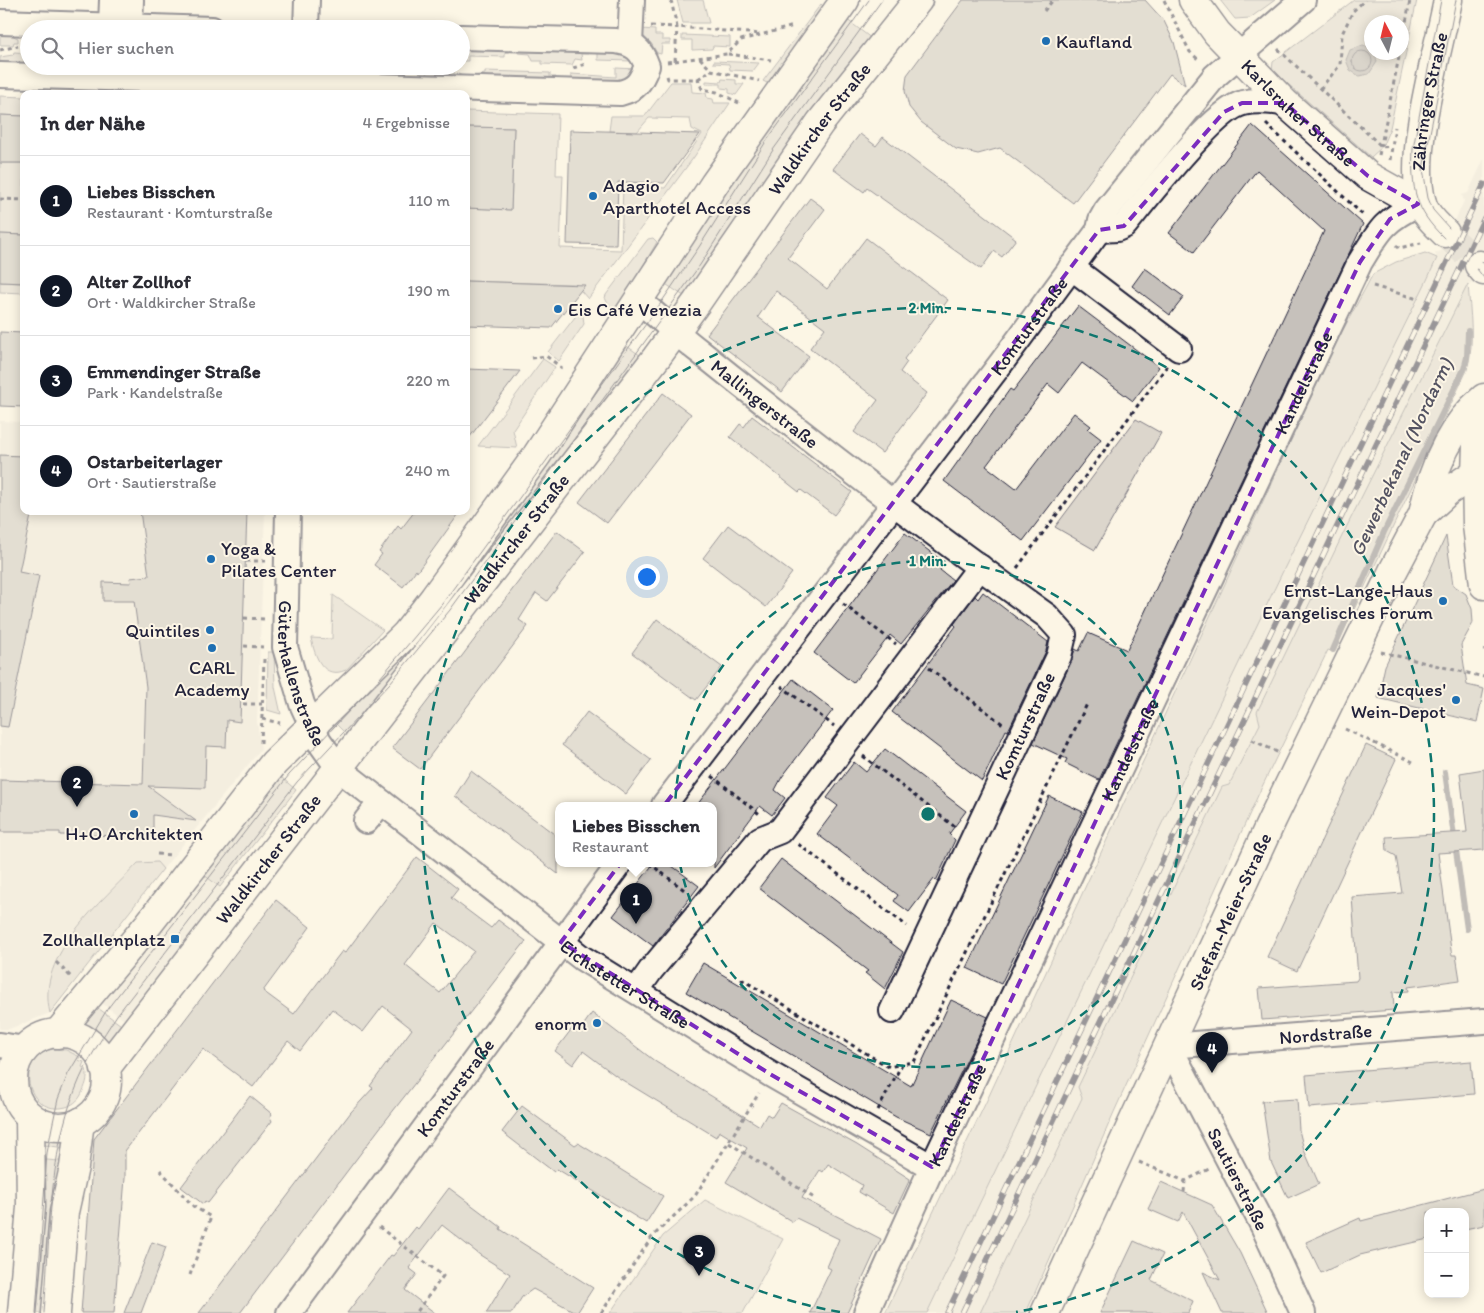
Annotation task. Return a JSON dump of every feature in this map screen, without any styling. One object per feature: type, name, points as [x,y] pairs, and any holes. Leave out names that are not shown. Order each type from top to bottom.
[{"type":"main road","name":"Waldkircher Straße","points":[[57,1034],[146,926],[274,763],[406,634],[428,606],[532,462],[638,300],[662,267],[715,183],[845,0]]},
{"type":"main road","name":"Waldkircher Straße","points":[[105,1069],[340,768],[676,331],[820,123],[918,0]]},
{"type":"main road","name":"Karlsruher Straße","points":[[1193,0],[1217,33],[1286,103],[1368,176],[1420,204]]},
{"type":"main road","name":"Zähringer Straße","points":[[1420,204],[1417,174],[1418,152],[1448,0]]},
{"type":"main road","points":[[1420,204],[1428,215],[1434,238]]},
{"type":"main road","name":"Stefan-Meier-Straße","points":[[1045,1313],[1276,812],[1359,640],[1423,514],[1429,484],[1449,439],[1466,412],[1484,398]]},
{"type":"main road","points":[[1484,427],[1477,445],[1480,470],[1484,585]]},
{"type":"main road","name":"Stefan-Meier-Straße","points":[[1423,514],[1446,492],[1480,470]]},
{"type":"main road","points":[[57,1034],[76,1036],[86,1042],[98,1053],[105,1069],[106,1085],[102,1100],[93,1113],[80,1122],[64,1127],[52,1126],[30,1116],[17,1101],[6,1079],[16,1065],[12,1047],[57,1034]]},
{"type":"main road","points":[[22,1313],[31,1207],[30,1116]]},
{"type":"main road","points":[[56,1313],[64,1212],[74,1167],[80,1122]]},
{"type":"street","points":[[112,0],[118,20]]},
{"type":"street","points":[[123,20],[131,0]]},
{"type":"street","points":[[306,20],[307,0]]},
{"type":"street","points":[[630,44],[632,0]]},
{"type":"street","name":"Komturstraße","points":[[666,802],[1100,230],[1101,220],[1106,211],[1208,85],[1239,54],[1304,0]]},
{"type":"street","points":[[0,22],[20,23]]},
{"type":"street","points":[[0,75],[98,86],[305,81],[620,93],[632,90],[641,82],[647,66],[642,51],[630,44],[616,41],[470,37]]},
{"type":"street","points":[[1208,85],[1215,96],[1233,107]]},
{"type":"street","points":[[1100,230],[1117,229],[1124,226],[1181,157],[1233,107],[1265,101],[1286,103]]},
{"type":"street","name":"Kandelstraße","points":[[866,1313],[932,1167],[1360,262],[1379,232],[1394,216],[1420,204]]},
{"type":"street","name":"Komturstraße","points":[[1071,267],[1179,349]]},
{"type":"street","name":"Mallingerstraße","points":[[638,300],[697,350],[894,503]]},
{"type":"street","name":"Komturstraße","points":[[892,1011],[1059,656],[1064,635],[1047,616],[894,503]]},
{"type":"street","name":"Güterhallenstraße","points":[[288,515],[285,647],[295,684],[313,726],[324,750],[340,768]]},
{"type":"street","points":[[637,990],[651,970],[760,839],[780,831],[980,567]]},
{"type":"street","name":"Eichstetter Straße","points":[[340,768],[582,958],[637,990],[770,1074],[932,1167]]},
{"type":"street","points":[[366,821],[381,802]]},
{"type":"street","name":"Komturstraße","points":[[289,1313],[361,1212],[617,867]]},
{"type":"street","name":"Nordstraße","points":[[1169,1046],[1484,1021]]},
{"type":"street","name":"Sautierstraße","points":[[1169,1046],[1229,1159],[1303,1313]]},
{"type":"path","points":[[671,0],[677,27],[675,61]]},
{"type":"path","points":[[1044,12],[1053,0]]},
{"type":"path","points":[[1164,0],[1208,85]]},
{"type":"path","points":[[1320,88],[1340,66],[1342,34],[1352,11],[1365,0]]},
{"type":"path","points":[[1407,15],[1410,0]]},
{"type":"path","points":[[727,54],[742,40],[794,26]]},
{"type":"path","points":[[677,27],[764,34]]},
{"type":"path","points":[[1262,34],[1382,147],[1391,146]]},
{"type":"path","points":[[0,50],[20,46]]},
{"type":"path","points":[[711,70],[698,79],[668,79],[667,62],[727,54],[770,60]]},
{"type":"path","points":[[700,58],[711,70],[756,79]]},
{"type":"path","points":[[1382,147],[1398,60]]},
{"type":"path","points":[[698,79],[702,89],[716,92],[739,104]]},
{"type":"path","points":[[1233,107],[1352,202],[1379,232],[1400,248],[1434,238]]},
{"type":"path","points":[[0,199],[20,200]]},
{"type":"path","points":[[1368,284],[1418,298]]},
{"type":"path","points":[[1005,586],[1179,349]]},
{"type":"path","points":[[531,358],[546,356],[562,368]]},
{"type":"path","points":[[246,561],[259,561]]},
{"type":"path","points":[[244,618],[258,618]]},
{"type":"path","points":[[244,646],[258,647]]},
{"type":"path","points":[[1381,652],[1484,678]]},
{"type":"path","points":[[764,674],[972,840]]},
{"type":"path","points":[[741,978],[889,1067],[914,1062],[1088,702]]},
{"type":"path","points":[[243,704],[262,704]]},
{"type":"path","points":[[262,719],[281,723]]},
{"type":"path","points":[[1345,729],[1413,762]]},
{"type":"path","points":[[1252,740],[1272,750]]},
{"type":"path","points":[[696,763],[780,831],[925,940]]},
{"type":"path","points":[[156,854],[171,855],[177,859]]},
{"type":"path","points":[[654,867],[706,906]]},
{"type":"path","points":[[56,962],[79,986]]},
{"type":"path","points":[[866,1130],[902,1064]]},
{"type":"path","points":[[602,1313],[652,1237],[695,1196],[770,1074]]},
{"type":"path","points":[[729,1143],[814,1198]]},
{"type":"path","points":[[1136,1161],[1185,1181],[1229,1159]]},
{"type":"path","points":[[160,1170],[193,1206],[210,1217],[190,1275]]},
{"type":"path","points":[[1184,1192],[1185,1181]]},
{"type":"path","points":[[361,1212],[443,1276],[416,1313]]},
{"type":"highlighted area","points":[[1242,103],[1285,103],[1368,176],[1418,204],[1390,219],[1360,262],[932,1167],[770,1074],[561,942],[1099,230],[1124,226],[1224,112]]},
{"type":"shaded area","points":[[677,0],[703,0],[709,23],[683,23]]},
{"type":"shaded area","points":[[1220,0],[1275,0],[1250,18],[1235,19]]},
{"type":"shaded area","points":[[1354,0],[1417,0],[1409,38],[1409,15],[1364,15],[1364,60],[1404,60],[1390,128],[1382,147],[1371,157],[1272,70],[1273,62]]},
{"type":"shaded area","points":[[821,4],[825,8],[769,84],[763,81]]},
{"type":"shaded area","points":[[841,15],[872,39],[722,241],[690,300],[664,283]]},
{"type":"shaded area","points":[[641,29],[655,30],[655,35],[662,35],[662,40],[670,40],[670,44],[662,44],[661,54],[657,53],[651,43],[641,34]]},
{"type":"shaded area","points":[[0,30],[11,30],[11,35],[18,38],[18,42],[14,42],[13,45],[0,45]]},
{"type":"shaded area","points":[[682,35],[730,37],[730,47],[713,46],[712,49],[692,50],[692,40],[682,40]]},
{"type":"shaded area","points":[[470,46],[508,48],[509,52],[505,52],[505,57],[470,56]]},
{"type":"shaded area","points":[[518,47],[588,50],[588,54],[581,54],[582,60],[575,59],[572,65],[542,64],[542,61],[533,61],[530,54],[518,53]]},
{"type":"shaded area","points":[[598,49],[621,53],[632,61],[598,60]]},
{"type":"shaded area","points":[[14,52],[20,52],[20,65],[0,63],[0,57],[13,55]]},
{"type":"shaded area","points":[[714,61],[759,63],[753,71],[730,70],[729,64],[713,63]]},
{"type":"shaded area","points":[[616,68],[636,69],[629,82],[570,86],[571,74],[616,77]]},
{"type":"shaded area","points":[[485,71],[550,73],[550,77],[556,77],[556,86],[474,83],[474,76],[485,74]]},
{"type":"shaded area","points":[[330,75],[413,75],[413,81],[330,77]]},
{"type":"shaded area","points":[[426,75],[460,75],[459,83],[425,81]]},
{"type":"shaded area","points":[[722,79],[736,80],[736,84],[744,84],[736,95],[729,93],[729,89],[721,88],[721,84],[706,84],[706,81],[721,82]]},
{"type":"shaded area","points":[[671,82],[691,82],[692,92],[706,93],[707,98],[713,99],[714,103],[730,103],[694,157],[588,299],[575,284],[470,281],[470,208],[511,210],[514,128],[470,127],[470,111],[558,114],[556,175],[563,175],[560,248],[621,250],[623,186],[665,188],[702,134],[692,129],[690,119],[649,118],[637,132],[609,131],[611,116],[645,116]]},
{"type":"shaded area","points":[[0,96],[20,97],[20,116],[0,115]]},
{"type":"shaded area","points":[[1484,159],[1484,249],[1472,275],[1476,281],[1468,284],[1344,532],[1257,712],[1260,724],[1229,785],[1222,787],[1078,1087],[1082,1097],[1025,1223],[980,1313],[927,1313],[1284,569],[1427,280],[1437,258],[1435,253],[1441,251],[1464,201],[1462,195],[1468,193]]},
{"type":"shaded area","points":[[0,163],[20,163],[20,235],[0,234]]},
{"type":"shaded area","points":[[653,238],[657,242],[614,315],[605,298],[606,295],[648,239]]},
{"type":"shaded area","points":[[1425,253],[1437,258],[1427,280],[1284,569],[927,1313],[885,1313],[988,1098],[1335,345],[1373,274],[1396,262]]},
{"type":"shaded area","points":[[0,282],[20,283],[20,293],[0,292]]},
{"type":"shaded area","points":[[1468,284],[1471,349],[1467,370],[1334,652],[1328,650],[1260,791],[1114,1112],[1026,1313],[980,1313],[1082,1098],[1078,1087],[1222,787],[1229,785],[1260,724],[1257,712],[1344,532]]},
{"type":"shaded area","points":[[582,308],[584,324],[559,361],[548,352]]},
{"type":"shaded area","points":[[618,340],[647,360],[347,735],[331,719]]},
{"type":"shaded area","points":[[543,359],[555,367],[513,430],[517,448],[478,446]]},
{"type":"shaded area","points":[[1136,419],[1161,433],[1095,550],[1055,527]]},
{"type":"shaded area","points":[[0,421],[20,422],[20,515],[265,515],[257,722],[261,749],[163,869],[156,862],[47,1002],[50,1013],[9,1029],[0,1029]]},
{"type":"shaded area","points":[[333,595],[383,630],[346,670],[338,672],[331,672],[321,665],[311,638],[332,639]]},
{"type":"shaded area","points":[[268,652],[274,652],[275,687],[281,714],[267,710]]},
{"type":"shaded area","points":[[281,777],[296,790],[220,887],[228,893],[132,1026],[94,997],[196,870],[204,875]]},
{"type":"shaded area","points":[[281,777],[296,790],[220,887],[204,875]]},
{"type":"shaded area","points":[[157,862],[163,869],[50,1013],[48,992],[52,971],[62,950],[75,931],[90,912],[138,863]]},
{"type":"shaded area","points":[[91,1003],[128,1030],[108,1056],[101,1043],[103,1039],[97,1038],[89,1030],[87,1033],[74,1025]]},
{"type":"shaded area","points":[[53,1049],[66,1050],[80,1057],[78,1060],[84,1062],[82,1067],[86,1069],[87,1073],[87,1079],[81,1095],[75,1102],[66,1107],[52,1108],[41,1103],[34,1095],[30,1085],[29,1074],[33,1063],[40,1054]]},
{"type":"shaded area","points":[[40,1133],[58,1138],[74,1133],[71,1149],[38,1144]]},
{"type":"shaded area","points":[[36,1159],[70,1162],[49,1313],[30,1313]]},
{"type":"shaded area","points":[[705,1200],[783,1239],[743,1313],[610,1313],[663,1236]]},
{"type":"water","points":[[1364,45],[1364,60],[1377,60],[1369,74],[1359,76],[1350,70],[1346,60],[1350,50]]},
{"type":"building","points":[[963,0],[1145,0],[1164,21],[1174,42],[1185,85],[1170,74],[1073,203],[1000,148],[978,154],[956,149],[921,122],[909,107],[905,91],[907,75]]},
{"type":"building","points":[[0,115],[20,116],[20,163],[0,163]]},
{"type":"building","points":[[1252,125],[1363,224],[1099,780],[1065,763],[1067,759],[1033,743],[1071,662],[1075,649],[1079,651],[1088,633],[1127,650],[1324,231],[1257,170],[1194,252],[1169,233]]},
{"type":"building","points":[[470,127],[514,128],[511,210],[470,208]]},
{"type":"building","name":"Adagio Aparthotel Access","points":[[570,130],[700,134],[664,183],[618,182],[616,245],[567,244]]},
{"type":"building","points":[[860,134],[876,146],[883,137],[1016,239],[1002,257],[994,251],[981,269],[867,188],[864,192],[833,169]]},
{"type":"building","points":[[810,198],[825,209],[788,258],[827,289],[866,238],[948,300],[904,359],[907,362],[900,372],[927,393],[882,453],[854,432],[878,400],[810,348],[825,328],[776,291],[758,317],[809,356],[782,392],[707,334]]},
{"type":"building","points":[[0,234],[20,235],[20,283],[0,282]]},
{"type":"building","points":[[1145,268],[1184,297],[1170,315],[1132,286]]},
{"type":"building","points":[[470,281],[585,285],[551,328],[470,325]]},
{"type":"building","points":[[1078,306],[1159,367],[1133,401],[1082,363],[1059,393],[1048,384],[986,466],[1016,489],[1074,413],[1091,426],[1088,429],[1101,439],[1023,541],[944,481],[1010,389],[1013,391]]},
{"type":"building","points":[[0,332],[20,333],[20,407],[0,406]]},
{"type":"building","points":[[470,369],[520,371],[470,437]]},
{"type":"building","points":[[663,393],[691,414],[607,523],[579,502]]},
{"type":"building","points":[[752,416],[852,492],[834,515],[801,490],[799,492],[730,437],[740,424],[744,427]]},
{"type":"building","points":[[0,455],[20,456],[20,515],[31,515],[19,572],[39,576],[8,727],[0,726]]},
{"type":"building","points":[[141,515],[247,515],[240,722],[227,720],[226,747],[206,746],[205,788],[148,786],[196,821],[153,815],[153,836],[60,835],[60,832],[1,832],[1,780],[143,784],[146,687],[134,601],[103,601],[103,582],[131,583],[130,578],[149,576]]},
{"type":"building","points":[[412,515],[458,515],[417,572],[416,570],[403,587],[374,565],[382,554],[379,552],[398,526],[401,529]]},
{"type":"building","points":[[728,525],[792,573],[766,607],[703,558]]},
{"type":"building","points":[[557,531],[585,552],[547,601],[536,593],[519,620],[528,626],[420,769],[392,748]]},
{"type":"building","points":[[905,533],[945,563],[940,570],[953,580],[901,644],[890,635],[853,683],[814,653]]},
{"type":"building","points":[[1446,536],[1453,585],[1466,594],[1472,609],[1473,623],[1461,645],[1467,685],[1484,689],[1477,722],[1378,698],[1385,666]]},
{"type":"building","points":[[983,592],[1048,642],[1046,651],[982,781],[892,712],[956,626],[954,624],[975,596],[978,599]]},
{"type":"building","points":[[657,619],[722,667],[696,700],[632,653]]},
{"type":"building","points":[[793,679],[833,710],[782,777],[775,790],[785,798],[772,815],[760,806],[717,864],[717,802],[699,802]]},
{"type":"building","points":[[587,712],[651,760],[626,794],[562,745]]},
{"type":"building","points":[[1366,745],[1396,759],[1297,971],[1267,957]]},
{"type":"building","points":[[885,749],[966,811],[949,834],[955,840],[936,881],[934,879],[909,912],[894,901],[898,895],[817,834],[838,806],[827,798],[854,762],[866,772]]},
{"type":"building","points":[[1484,769],[1484,850],[1438,853],[1451,950],[1452,955],[1456,955],[1460,980],[1408,987],[1409,991],[1393,992],[1394,1010],[1262,1020],[1259,988],[1356,981],[1358,978],[1352,897],[1402,893],[1396,856],[1387,851],[1386,837],[1467,832],[1460,773]]},
{"type":"building","points":[[471,771],[555,835],[555,867],[558,867],[558,874],[455,796]]},
{"type":"building","points":[[1049,796],[1083,812],[1001,984],[967,968]]},
{"type":"building","points":[[417,857],[458,889],[451,898],[491,928],[498,920],[526,941],[379,1129],[240,1313],[199,1313],[351,1112],[373,1088],[370,1086],[412,1029],[383,1006],[363,1032],[332,1009],[300,1051],[288,1041],[253,1087],[203,1049],[125,1151],[125,1178],[114,1313],[81,1313],[94,1139],[276,900],[310,927],[263,991],[294,1014],[342,951],[345,953]],"holes":[[[436,923],[474,951],[440,993],[405,965]]]},
{"type":"building","points":[[781,859],[903,952],[885,989],[865,973],[868,971],[759,888]]},
{"type":"building","points":[[651,867],[673,867],[699,886],[653,946],[613,916]]},
{"type":"building","points":[[703,963],[911,1086],[951,1000],[988,1017],[931,1133],[896,1117],[686,992]]},
{"type":"building","points":[[592,1013],[656,1062],[760,1126],[767,1114],[772,1117],[781,1103],[857,1145],[910,1179],[894,1213],[859,1192],[862,1185],[828,1164],[823,1172],[820,1170],[802,1198],[881,1239],[847,1313],[810,1313],[831,1269],[827,1267],[839,1239],[796,1218],[793,1222],[726,1182],[747,1148],[719,1131],[716,1137],[619,1078],[583,1051],[573,1065],[555,1051],[574,1026],[580,1030]]},
{"type":"building","points":[[1471,1061],[1474,1094],[1309,1108],[1306,1075]]},
{"type":"building","points":[[250,1096],[272,1114],[270,1117],[272,1121],[208,1203],[205,1201],[203,1204],[181,1187]]},
{"type":"building","points":[[1297,1099],[1299,1130],[1304,1150],[1319,1184],[1288,1198],[1271,1162],[1262,1101]]},
{"type":"building","points":[[522,1106],[575,1145],[578,1143],[663,1196],[646,1223],[557,1169],[554,1172],[502,1132]]},
{"type":"building","points":[[1161,1182],[1212,1205],[1240,1253],[1268,1313],[1222,1313],[1203,1272],[1220,1280],[1183,1212],[1178,1222],[1148,1209]]},
{"type":"building","points":[[449,1188],[501,1227],[500,1229],[593,1288],[577,1313],[533,1289],[522,1297],[512,1313],[486,1313],[510,1274],[480,1255],[442,1225],[409,1268],[417,1274],[405,1290],[435,1313],[347,1313],[391,1255],[393,1256],[416,1227],[418,1229]]},
{"type":"building","points":[[1484,1189],[1484,1225],[1469,1228],[1469,1208],[1424,1208],[1424,1240],[1360,1255],[1321,1273],[1306,1242],[1360,1218],[1361,1221]]},
{"type":"building","points":[[1134,1241],[1163,1254],[1151,1280],[1193,1301],[1188,1313],[1100,1313]]},
{"type":"building","points":[[152,1242],[166,1247],[141,1313],[124,1313]]},
{"type":"waterway","name":"Gewerbekanal (Nordarm)","points":[[1333,650],[1384,532],[1464,369],[1467,357],[1468,331]]},
{"type":"waterway","name":"Gewerbekanal (Nordarm)","points":[[1445,772],[1467,929]]},
{"type":"tunnel","points":[[1445,233],[1479,265]]},
{"type":"tram line","points":[[36,1313],[47,1153],[58,1099],[68,1074],[108,1008],[289,775],[380,678],[442,604],[654,313],[699,247],[765,143],[869,0]]},
{"type":"tram line","points":[[44,1313],[49,1228],[60,1142],[67,1114],[80,1078],[106,1032],[117,1015],[297,782],[390,683],[450,610],[700,265],[773,150],[882,0]]},
{"type":"tram line","points":[[1441,0],[1413,149],[1413,176],[1414,187],[1421,208],[1434,228],[1444,238]]},
{"type":"tram line","points":[[1449,228],[1433,210],[1428,198],[1423,169],[1456,0]]},
{"type":"tram line","points":[[1477,269],[1484,278]]},
{"type":"railway","points":[[947,1313],[1484,184]]},
{"type":"railway","points":[[962,1313],[1484,218]]},
{"type":"place","name":"Kaufland","points":[[1046,41]]},
{"type":"place","name":"Adagio Aparthotel Access","points":[[593,196]]},
{"type":"place","name":"Eis Café Venezia","points":[[558,309]]},
{"type":"place","name":"Yoga & Pilates Center","points":[[211,559]]},
{"type":"place","name":"Ernst-Lange-Haus Evangelisches Forum","points":[[1443,601]]},
{"type":"place","name":"Quintiles","points":[[210,630]]},
{"type":"place","name":"CARL Academy","points":[[212,648]]},
{"type":"place","name":"Jacques' Wein-Depot","points":[[1456,700]]},
{"type":"place","name":"Alter Zollhof","points":[[77,807]]},
{"type":"place","name":"H+O Architekten","points":[[134,814]]},
{"type":"place","name":"Liebes Bisschen","points":[[636,924]]},
{"type":"place","name":"Zollhallenplatz","points":[[175,939]]},
{"type":"place","name":"enorm","points":[[597,1023]]},
{"type":"place","name":"Ostarbeiterlager","points":[[1212,1073]]},
{"type":"place","name":"Emmendinger Straße","points":[[699,1276]]}]
